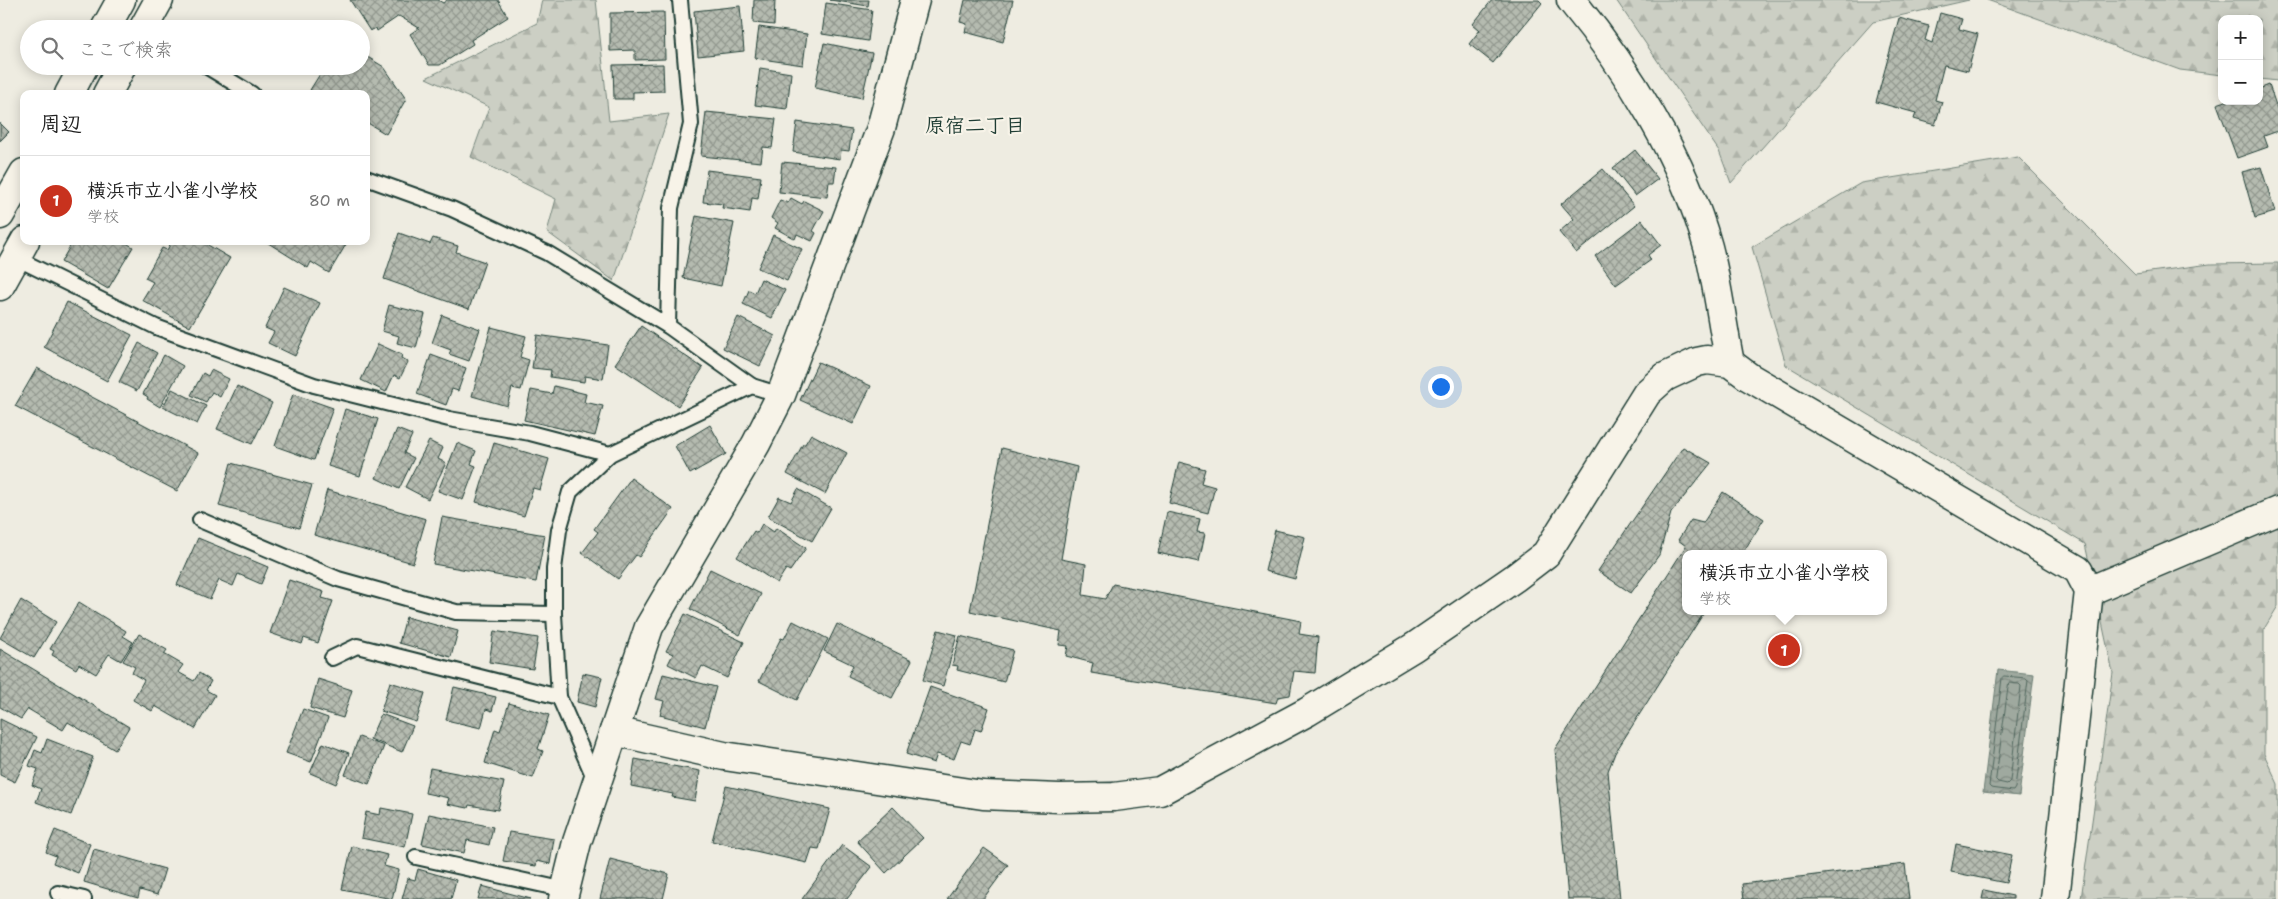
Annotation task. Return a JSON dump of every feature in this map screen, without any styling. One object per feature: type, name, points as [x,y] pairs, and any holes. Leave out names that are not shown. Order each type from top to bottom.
[{"type":"main road","points":[[110,20],[122,0]]},
{"type":"main road","points":[[148,20],[159,0]]},
{"type":"main road","points":[[565,895],[578,842],[648,627],[756,444],[781,395],[881,128],[915,0]]},
{"type":"main road","points":[[1571,0],[1636,88],[1662,136],[1689,194],[1708,247],[1730,363]]},
{"type":"main road","points":[[70,90],[79,75]]},
{"type":"main road","points":[[109,90],[117,75]]},
{"type":"main road","points":[[0,215],[20,180]]},
{"type":"main road","points":[[0,286],[20,250]]},
{"type":"main road","points":[[0,293],[20,250]]},
{"type":"main road","points":[[614,731],[724,756],[983,795],[1059,798],[1114,796],[1160,791],[1306,712],[1414,646],[1516,578],[1546,554],[1647,393],[1665,377],[1683,367],[1707,360],[1730,363],[1749,377],[2078,570],[2089,591],[2056,899]]},
{"type":"main road","points":[[2089,591],[2278,511]]},
{"type":"lane","points":[[668,326],[671,208],[691,124],[680,0]]},
{"type":"lane","points":[[221,75],[245,90]]},
{"type":"lane","points":[[370,179],[452,210],[547,253],[668,326],[752,386],[781,395]]},
{"type":"lane","points":[[20,250],[156,327],[314,385],[449,419],[530,433],[610,454]]},
{"type":"lane","points":[[597,782],[559,697],[554,614],[554,570],[559,530],[570,492],[610,454],[752,386]]},
{"type":"lane","points":[[200,520],[338,579],[456,612],[554,614]]},
{"type":"lane","points":[[332,658],[357,646],[559,697]]},
{"type":"lane","points":[[416,857],[565,895]]},
{"type":"lane","points":[[58,893],[84,899]]},
{"type":"green space","points":[[542,0],[596,0],[609,121],[669,114],[614,281],[547,232],[556,199],[471,157],[489,107],[426,78],[537,23]]},
{"type":"green space","points":[[1616,0],[1969,0],[1873,22],[1731,183],[1719,151]]},
{"type":"green space","points":[[1987,0],[2278,0],[2278,81],[2263,79],[2263,15],[2218,15],[2218,75],[2180,70]]},
{"type":"green space","points":[[2018,157],[2135,274],[2210,264],[2278,263],[2278,606],[2264,629],[2264,754],[2278,784],[2278,899],[2081,899],[2113,673],[2085,544],[1786,365],[1752,247],[1861,183]]},
{"type":"water","points":[[1998,670],[2034,674],[2019,796],[1983,792]]},
{"type":"building","points":[[350,0],[438,0],[443,3],[447,0],[498,0],[508,17],[471,40],[473,44],[440,65],[429,65],[410,34],[419,28],[399,16],[377,31],[376,28],[370,31],[370,20],[363,20]]},
{"type":"building","points":[[754,0],[775,0],[774,25],[753,23]]},
{"type":"building","points":[[830,0],[869,0],[868,6]]},
{"type":"building","points":[[965,0],[1013,0],[1003,42],[965,32],[967,24],[960,22]]},
{"type":"building","points":[[1492,0],[1539,0],[1542,3],[1493,63],[1469,44],[1480,30],[1473,24]]},
{"type":"building","points":[[826,3],[872,10],[868,41],[822,34]]},
{"type":"building","points":[[740,6],[744,51],[698,56],[694,11]]},
{"type":"building","points":[[664,12],[665,59],[635,60],[635,50],[610,51],[610,13]]},
{"type":"building","points":[[1940,13],[1962,19],[1959,29],[1978,34],[1968,71],[1944,65],[1935,100],[1942,102],[1935,125],[1914,119],[1916,113],[1876,102],[1899,18],[1929,26],[1925,40],[1932,43]]},
{"type":"building","points":[[759,27],[807,34],[803,65],[755,58]]},
{"type":"building","points":[[824,43],[872,53],[862,98],[815,88]]},
{"type":"building","points":[[370,58],[384,67],[406,99],[386,134],[370,124],[370,90],[310,90],[319,75],[370,75]]},
{"type":"building","points":[[663,64],[664,91],[633,92],[633,99],[614,99],[613,65]]},
{"type":"building","points":[[760,68],[791,73],[787,109],[755,105]]},
{"type":"building","points":[[2269,85],[2278,111],[2278,131],[2264,136],[2268,147],[2237,158],[2217,104],[2263,105],[2263,87]]},
{"type":"building","points":[[706,112],[776,119],[772,148],[763,147],[761,162],[701,156]]},
{"type":"building","points":[[797,122],[852,130],[849,151],[841,150],[840,159],[793,152]]},
{"type":"building","points":[[0,123],[9,132],[0,141]]},
{"type":"building","points":[[1635,150],[1658,179],[1635,196],[1613,168]]},
{"type":"building","points":[[782,162],[836,167],[834,182],[829,182],[827,197],[779,192]]},
{"type":"building","points":[[2261,167],[2275,212],[2255,218],[2242,172]]},
{"type":"building","points":[[1603,169],[1634,206],[1576,253],[1559,232],[1574,219],[1561,204]]},
{"type":"building","points":[[707,170],[761,177],[758,199],[752,198],[750,212],[722,208],[723,204],[703,202]]},
{"type":"building","points":[[791,198],[802,204],[804,201],[824,211],[813,231],[816,233],[812,241],[797,234],[795,239],[775,228],[778,223],[771,218],[780,200],[788,203]]},
{"type":"building","points":[[696,216],[734,223],[721,286],[683,278]]},
{"type":"building","points":[[1642,220],[1661,245],[1648,255],[1651,260],[1616,285],[1595,256]]},
{"type":"building","points":[[399,233],[430,244],[433,238],[458,246],[456,252],[485,262],[469,309],[384,279]]},
{"type":"building","points":[[773,235],[802,249],[787,281],[758,268]]},
{"type":"building","points":[[71,245],[130,245],[133,247],[108,289],[61,262]]},
{"type":"building","points":[[170,245],[208,245],[230,258],[190,327],[142,300],[153,282],[145,278],[162,248],[167,250]]},
{"type":"building","points":[[271,245],[346,245],[329,273],[311,262],[308,268]]},
{"type":"building","points":[[761,279],[785,290],[772,318],[743,304],[749,290],[755,293]]},
{"type":"building","points":[[284,287],[320,303],[295,356],[268,343],[274,332],[265,328]]},
{"type":"building","points":[[67,302],[132,335],[107,381],[44,347]]},
{"type":"building","points":[[389,305],[425,314],[416,348],[397,343],[399,336],[382,331]]},
{"type":"building","points":[[442,315],[480,329],[469,361],[449,354],[451,350],[432,343]]},
{"type":"building","points":[[738,317],[775,336],[760,366],[723,348]]},
{"type":"building","points":[[641,326],[703,368],[678,406],[615,364]]},
{"type":"building","points":[[491,327],[526,336],[520,357],[529,360],[521,390],[512,388],[507,406],[472,396]]},
{"type":"building","points":[[537,335],[608,345],[603,379],[585,376],[584,382],[550,377],[551,370],[532,368]]},
{"type":"building","points":[[139,343],[157,353],[137,391],[119,382]]},
{"type":"building","points":[[378,344],[402,355],[401,358],[408,362],[400,378],[394,375],[386,392],[361,380]]},
{"type":"building","points":[[164,355],[183,366],[160,407],[147,399],[148,397],[143,394]]},
{"type":"building","points":[[431,355],[466,368],[458,391],[452,389],[446,405],[417,394]]},
{"type":"building","points":[[818,362],[871,386],[853,424],[800,400]]},
{"type":"building","points":[[37,368],[198,453],[177,491],[15,406]]},
{"type":"building","points":[[211,370],[229,379],[220,397],[212,392],[206,402],[191,395],[203,373],[208,376]]},
{"type":"building","points":[[237,386],[272,403],[252,444],[217,429]]},
{"type":"building","points":[[554,386],[586,394],[584,402],[603,406],[595,436],[524,420],[531,390],[552,394]]},
{"type":"building","points":[[172,389],[206,406],[197,424],[163,407]]},
{"type":"building","points":[[293,394],[333,408],[314,460],[275,446]]},
{"type":"building","points":[[345,409],[378,419],[360,476],[328,466]]},
{"type":"building","points":[[710,425],[726,454],[690,474],[675,446]]},
{"type":"building","points":[[397,429],[412,435],[404,453],[414,458],[399,489],[376,478]]},
{"type":"building","points":[[811,434],[847,453],[825,494],[787,474],[803,444],[805,444]]},
{"type":"building","points":[[429,441],[443,448],[438,459],[446,463],[428,499],[405,487]]},
{"type":"building","points":[[457,443],[476,451],[471,464],[476,466],[463,500],[438,491]]},
{"type":"building","points":[[494,443],[549,459],[540,490],[533,488],[524,516],[476,502]]},
{"type":"building","points":[[1683,447],[1711,463],[1671,513],[1659,555],[1631,593],[1598,571]]},
{"type":"building","points":[[1002,448],[1077,467],[1061,559],[1086,564],[1083,595],[1105,599],[1113,584],[1301,621],[1299,634],[1318,637],[1315,673],[1294,671],[1290,695],[1278,697],[1276,703],[1091,673],[1093,663],[1066,656],[1068,646],[1059,645],[1061,631],[970,611]]},
{"type":"building","points":[[1179,462],[1205,469],[1201,483],[1215,487],[1208,513],[1169,503]]},
{"type":"building","points":[[231,463],[312,485],[299,528],[219,506]]},
{"type":"building","points":[[631,478],[673,509],[639,557],[636,555],[618,579],[582,553],[598,532],[594,529]]},
{"type":"building","points":[[798,489],[831,508],[812,541],[768,517],[779,497],[791,502]]},
{"type":"building","points":[[327,490],[426,519],[413,563],[314,535]]},
{"type":"building","points":[[1723,492],[1764,519],[1745,550],[1683,550],[1686,546],[1678,540],[1691,520],[1703,523]]},
{"type":"building","points":[[1167,512],[1200,519],[1197,532],[1205,533],[1199,562],[1158,553]]},
{"type":"building","points":[[442,517],[545,535],[536,582],[433,564]]},
{"type":"building","points":[[762,524],[774,532],[776,528],[806,548],[790,571],[786,569],[777,583],[737,557],[754,531],[757,533]]},
{"type":"building","points":[[1275,530],[1305,537],[1295,579],[1265,571]]},
{"type":"building","points":[[198,538],[268,567],[261,584],[238,574],[233,586],[219,580],[210,599],[177,585]]},
{"type":"building","points":[[1682,552],[1682,615],[1702,615],[1615,753],[1608,771],[1620,899],[1568,899],[1555,749]]},
{"type":"building","points":[[710,569],[761,594],[740,635],[690,609]]},
{"type":"building","points":[[289,580],[324,592],[322,598],[333,601],[318,643],[304,638],[302,644],[270,633]]},
{"type":"building","points":[[21,600],[56,622],[34,658],[0,638]]},
{"type":"building","points":[[79,602],[126,631],[123,636],[133,642],[121,661],[109,654],[96,674],[79,664],[76,669],[52,655],[54,651],[50,649]]},
{"type":"building","points":[[685,614],[744,642],[727,678],[702,666],[696,678],[668,664],[673,654],[666,651]]},
{"type":"building","points":[[406,617],[458,631],[451,657],[399,643]]},
{"type":"building","points":[[793,621],[828,639],[797,700],[759,681],[781,638],[784,639]]},
{"type":"building","points":[[837,624],[912,660],[892,698],[848,676],[853,665],[824,651]]},
{"type":"building","points":[[938,630],[957,635],[943,686],[923,680]]},
{"type":"building","points":[[494,631],[538,638],[533,669],[489,662]]},
{"type":"building","points":[[139,634],[167,650],[164,654],[183,665],[178,672],[194,681],[199,673],[211,681],[206,690],[215,695],[195,729],[155,706],[152,711],[133,700],[144,680],[132,673],[135,667],[123,661]]},
{"type":"building","points":[[960,636],[1013,650],[1004,682],[957,670],[958,666],[952,665]]},
{"type":"building","points":[[0,649],[129,727],[115,750],[68,722],[63,730],[28,709],[21,719],[0,707]]},
{"type":"building","points":[[583,673],[602,677],[595,707],[577,702]]},
{"type":"building","points":[[663,674],[716,687],[705,727],[660,715],[664,701],[656,699]]},
{"type":"building","points":[[318,679],[352,690],[343,718],[310,708]]},
{"type":"building","points":[[390,682],[425,693],[416,722],[381,711]]},
{"type":"building","points":[[454,687],[496,697],[492,711],[486,709],[481,728],[446,720]]},
{"type":"building","points":[[930,687],[989,708],[981,731],[975,729],[970,744],[961,741],[954,759],[937,754],[934,763],[906,754]]},
{"type":"building","points":[[509,703],[549,715],[538,749],[543,751],[533,778],[485,763],[495,729],[500,731]]},
{"type":"building","points":[[303,709],[328,718],[311,762],[286,753]]},
{"type":"building","points":[[381,714],[413,726],[402,752],[370,739]]},
{"type":"building","points":[[0,719],[37,737],[15,782],[0,775]]},
{"type":"building","points":[[359,737],[384,746],[369,784],[345,775]]},
{"type":"building","points":[[47,739],[93,757],[71,815],[36,802],[41,789],[32,785],[38,769],[29,766],[35,750],[42,753]]},
{"type":"building","points":[[323,743],[349,753],[336,784],[310,773]]},
{"type":"building","points":[[635,759],[700,771],[695,801],[672,797],[673,794],[631,786]]},
{"type":"building","points":[[430,768],[504,782],[498,810],[469,805],[468,808],[447,804],[449,798],[425,793]]},
{"type":"building","points":[[726,786],[830,809],[819,849],[812,848],[807,863],[712,841]]},
{"type":"building","points":[[893,807],[923,838],[886,873],[857,841]]},
{"type":"building","points":[[381,808],[412,814],[405,847],[361,838],[366,812],[380,815]]},
{"type":"building","points":[[429,814],[493,827],[489,845],[467,840],[464,853],[422,844]]},
{"type":"building","points":[[55,830],[90,844],[78,873],[53,863],[56,856],[46,852]]},
{"type":"building","points":[[509,832],[554,839],[550,864],[537,861],[536,866],[503,861]]},
{"type":"building","points":[[1956,844],[2012,855],[2006,883],[1951,872]]},
{"type":"building","points":[[842,845],[872,867],[847,899],[802,899]]},
{"type":"building","points":[[352,846],[387,855],[384,866],[399,870],[392,899],[342,889]]},
{"type":"building","points":[[984,848],[1008,865],[983,899],[947,899]]},
{"type":"building","points":[[94,849],[165,869],[157,895],[140,890],[138,898],[84,882]]},
{"type":"building","points":[[610,859],[669,874],[663,899],[600,899]]},
{"type":"building","points":[[1905,864],[1909,899],[1744,899],[1742,884]]},
{"type":"building","points":[[418,869],[456,880],[451,899],[402,899],[408,878],[415,880]]},
{"type":"building","points":[[482,886],[531,899],[478,899]]},
{"type":"building","points":[[1984,890],[2013,896],[2013,899],[1982,899]]},
{"type":"place","name":"横浜市立小雀小学校","points":[[1784,650]]},
{"type":"district","name":"原宿二丁目","points":[[975,125]]}]
